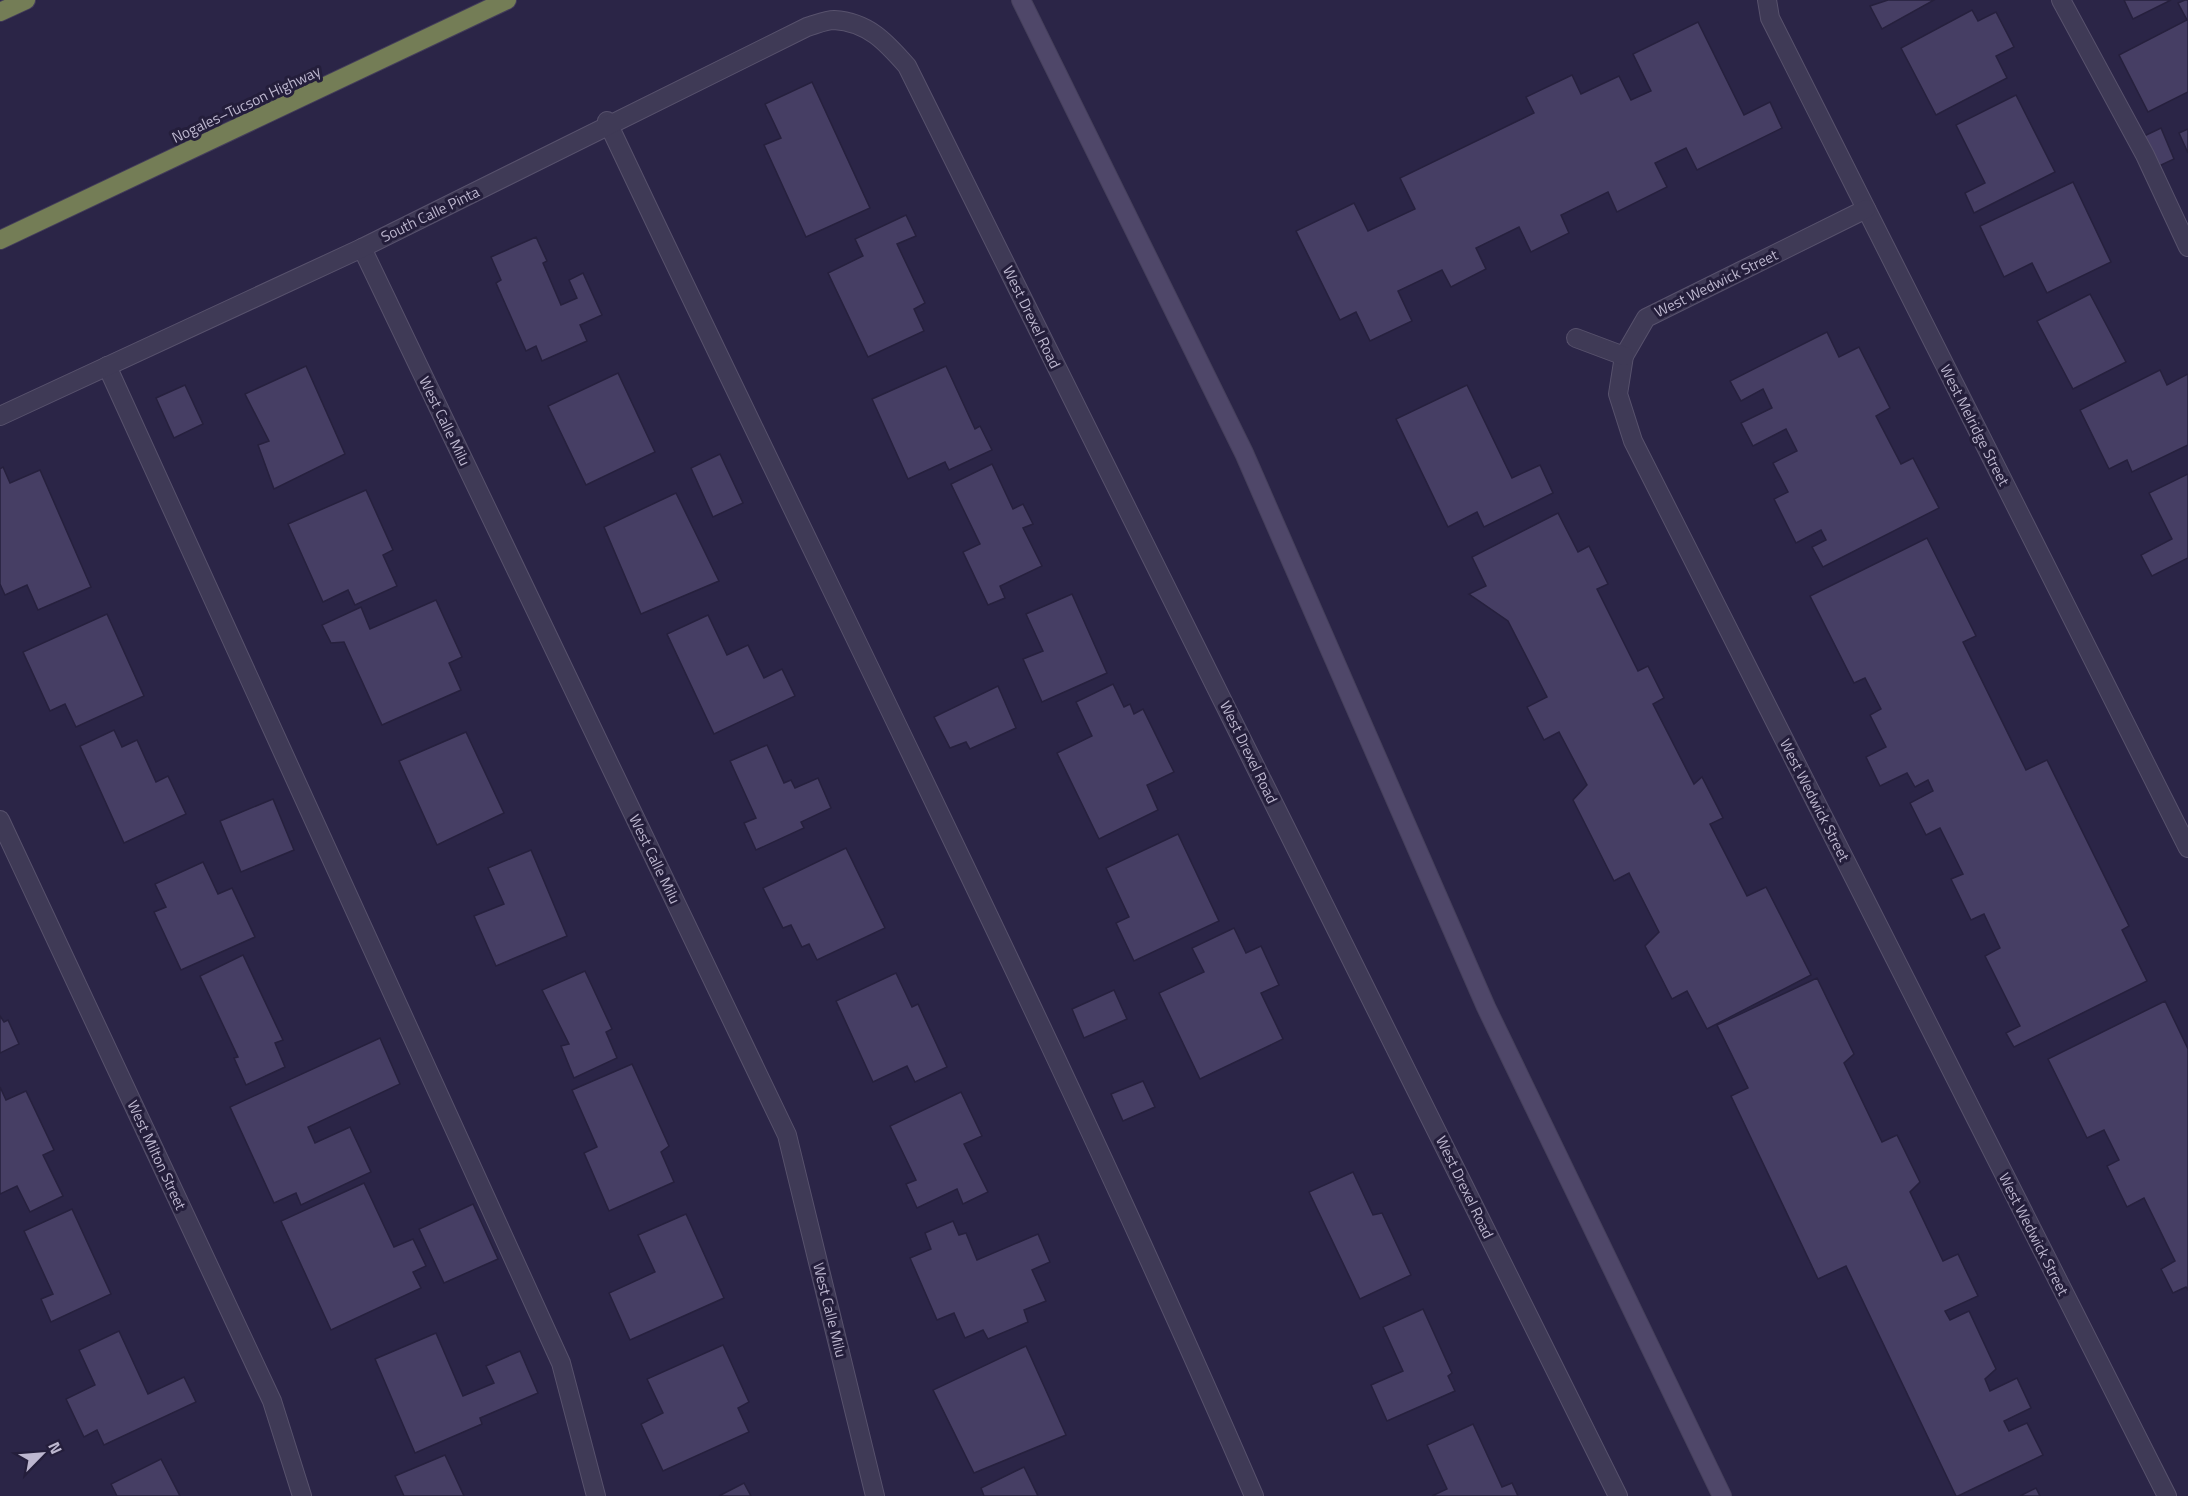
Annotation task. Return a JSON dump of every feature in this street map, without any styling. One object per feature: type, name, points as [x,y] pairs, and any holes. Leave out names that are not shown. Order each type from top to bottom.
[{"type":"highway","points":[[0,12],[26,0]]},
{"type":"highway","name":"Nogales–Tucson Highway","points":[[0,240],[507,0]]},
{"type":"street","points":[[1020,0],[1244,453],[1486,1006],[1722,1496]]},
{"type":"street","name":"West Melridge Street","points":[[1767,0],[1770,18],[2188,848]]},
{"type":"street","points":[[2061,0],[2145,155],[2188,247]]},
{"type":"street","name":"South Calle Pinta","points":[[0,416],[362,248],[608,123],[807,27],[832,20],[859,25]]},
{"type":"street","name":"West Drexel Road","points":[[859,25],[884,40],[907,66],[1618,1496]]},
{"type":"street","points":[[608,123],[957,847],[1203,1379],[1254,1496]]},
{"type":"street","name":"West Wedwick Street","points":[[1866,209],[1646,318],[1624,356],[1618,394],[1633,441],[2167,1496]]},
{"type":"street","name":"West Calle Milu","points":[[362,248],[787,1135],[875,1496]]},
{"type":"street","points":[[1576,338],[1624,356]]},
{"type":"street","points":[[107,366],[561,1362],[596,1496]]},
{"type":"street","name":"West Milton Street","points":[[0,820],[272,1401],[302,1496]]},
{"type":"building","points":[[1888,0],[1934,0],[1882,29],[1870,6]]},
{"type":"building","points":[[2124,0],[2171,0],[2133,19]]},
{"type":"building","points":[[2188,0],[2188,92],[2148,112],[2119,55],[2187,20],[2178,3]]},
{"type":"building","points":[[1972,10],[1978,21],[1996,12],[2014,47],[1996,56],[2007,78],[1936,115],[1901,48]]},
{"type":"building","points":[[1698,22],[1744,115],[1770,102],[1782,128],[1697,170],[1686,148],[1655,163],[1667,187],[1617,212],[1608,192],[1561,215],[1569,233],[1531,252],[1519,227],[1476,248],[1486,269],[1451,287],[1442,270],[1398,291],[1412,321],[1370,341],[1356,312],[1340,320],[1296,231],[1354,203],[1368,231],[1415,209],[1400,178],[1534,113],[1526,97],[1572,75],[1581,94],[1619,76],[1631,100],[1651,91],[1633,54]]},
{"type":"building","points":[[812,82],[870,208],[806,237],[764,145],[781,138],[765,104]]},
{"type":"building","points":[[2016,95],[2055,172],[1974,213],[1965,193],[1985,183],[1956,125]]},
{"type":"building","points":[[2161,128],[2174,159],[2157,167],[2142,137]]},
{"type":"building","points":[[2188,129],[2188,153],[2179,133]]},
{"type":"building","points":[[2073,182],[2111,262],[2047,293],[2032,263],[2004,277],[1980,226]]},
{"type":"building","points":[[906,215],[916,236],[897,244],[925,303],[914,309],[924,331],[868,357],[828,273],[863,256],[855,239]]},
{"type":"building","points":[[536,237],[547,261],[543,263],[561,305],[577,298],[569,280],[583,273],[602,315],[580,325],[587,341],[542,361],[536,346],[526,351],[496,283],[501,280],[491,257]]},
{"type":"building","points":[[2090,294],[2126,362],[2073,389],[2037,321]]},
{"type":"building","points":[[1827,332],[1839,357],[1859,347],[1890,408],[1876,416],[1901,464],[1913,458],[1939,508],[1823,567],[1812,547],[1826,540],[1821,530],[1796,543],[1774,499],[1788,492],[1773,463],[1797,451],[1786,429],[1753,446],[1741,423],[1772,408],[1763,389],[1741,401],[1730,381]]},
{"type":"building","points":[[306,366],[345,454],[274,489],[258,445],[269,441],[245,394]]},
{"type":"building","points":[[946,366],[975,429],[980,426],[992,450],[949,470],[945,462],[908,479],[872,399]]},
{"type":"building","points":[[2160,370],[2167,385],[2188,374],[2188,445],[2132,472],[2127,460],[2109,469],[2080,410]]},
{"type":"building","points":[[618,373],[655,452],[586,485],[548,406]]},
{"type":"building","points":[[185,385],[203,424],[174,438],[156,398]]},
{"type":"building","points":[[1467,385],[1512,478],[1540,465],[1553,493],[1484,527],[1477,512],[1448,527],[1396,419]]},
{"type":"building","points":[[720,454],[743,503],[713,517],[691,468]]},
{"type":"building","points":[[992,464],[1013,509],[1023,504],[1033,524],[1023,528],[1042,566],[1000,586],[1005,598],[988,605],[963,552],[980,544],[951,484]]},
{"type":"building","points":[[3,467],[10,483],[40,470],[91,587],[38,610],[27,585],[5,595],[0,584],[0,469]]},
{"type":"building","points":[[2188,474],[2188,558],[2152,576],[2141,555],[2172,539],[2149,493]]},
{"type":"building","points":[[366,490],[393,550],[383,555],[397,586],[355,605],[348,590],[323,602],[288,524]]},
{"type":"building","points":[[676,493],[719,581],[641,614],[604,527]]},
{"type":"building","points":[[1558,513],[1578,552],[1589,546],[1608,584],[1597,589],[1638,671],[1648,666],[1664,698],[1653,704],[1694,784],[1702,777],[1723,818],[1710,824],[1747,896],[1766,887],[1811,975],[1707,1029],[1687,991],[1672,999],[1645,946],[1659,932],[1629,873],[1614,881],[1573,800],[1587,785],[1559,732],[1544,740],[1527,707],[1547,697],[1508,621],[1469,594],[1486,586],[1472,557]]},
{"type":"building","points":[[1927,538],[1976,636],[1963,642],[2026,770],[2047,760],[2129,926],[2122,930],[2147,981],[2014,1047],[2006,1033],[2020,1026],[1985,956],[2000,948],[1984,914],[1971,920],[1951,879],[1963,874],[1940,828],[1926,835],[1910,803],[1933,791],[1928,780],[1915,787],[1907,773],[1880,786],[1866,757],[1886,747],[1870,715],[1881,709],[1865,678],[1854,683],[1810,596]]},
{"type":"building","points":[[1072,594],[1107,673],[1042,702],[1023,659],[1043,651],[1026,614]]},
{"type":"building","points":[[436,600],[462,657],[449,663],[461,690],[382,725],[344,642],[331,643],[322,625],[361,607],[370,629]]},
{"type":"building","points":[[107,614],[144,696],[76,727],[65,704],[50,711],[23,652]]},
{"type":"building","points":[[708,615],[727,655],[748,645],[764,678],[782,669],[795,696],[714,734],[667,634]]},
{"type":"building","points":[[1113,684],[1124,707],[1130,704],[1134,714],[1143,709],[1174,772],[1147,785],[1158,810],[1099,839],[1057,753],[1092,736],[1076,702]]},
{"type":"building","points":[[998,686],[1016,728],[970,749],[966,742],[950,748],[934,717]]},
{"type":"building","points":[[114,730],[122,747],[137,740],[156,782],[168,776],[186,814],[124,843],[80,746]]},
{"type":"building","points":[[466,732],[504,813],[437,845],[399,761]]},
{"type":"building","points":[[767,745],[784,783],[791,780],[795,788],[818,778],[831,808],[801,822],[804,828],[756,850],[744,823],[756,818],[730,761]]},
{"type":"building","points":[[273,799],[294,850],[241,872],[220,821]]},
{"type":"building","points":[[1178,834],[1219,921],[1134,961],[1116,923],[1129,917],[1106,868]]},
{"type":"building","points":[[846,848],[885,928],[817,960],[809,944],[802,947],[791,925],[783,928],[763,888]]},
{"type":"building","points":[[531,850],[567,936],[496,966],[474,916],[504,904],[488,868]]},
{"type":"building","points":[[203,862],[218,894],[232,888],[255,937],[181,970],[154,912],[166,907],[155,884]]},
{"type":"building","points":[[1234,928],[1246,953],[1261,946],[1279,985],[1261,993],[1283,1039],[1200,1079],[1159,993],[1204,972],[1192,948]]},
{"type":"building","points":[[243,955],[283,1040],[275,1043],[285,1067],[246,1085],[234,1058],[238,1057],[200,976]]},
{"type":"building","points":[[585,971],[612,1029],[606,1032],[617,1058],[574,1078],[561,1046],[569,1044],[542,990]]},
{"type":"building","points":[[896,973],[912,1007],[918,1004],[947,1067],[915,1082],[907,1066],[873,1082],[836,1001]]},
{"type":"building","points":[[1817,978],[1854,1054],[1844,1063],[1882,1142],[1897,1135],[1920,1182],[1910,1192],[1943,1261],[1958,1254],[1978,1296],[1945,1311],[1950,1320],[1969,1311],[1996,1369],[1985,1379],[1990,1391],[2017,1378],[2031,1408],[2004,1421],[2009,1431],[2027,1423],[2043,1455],[1958,1496],[1846,1266],[1818,1279],[1731,1096],[1748,1088],[1717,1025]]},
{"type":"building","points":[[1114,990],[1127,1019],[1084,1038],[1072,1009]]},
{"type":"building","points":[[2165,1001],[2188,1049],[2188,1290],[2186,1287],[2173,1293],[2161,1269],[2175,1261],[2144,1198],[2127,1207],[2107,1166],[2119,1160],[2104,1130],[2087,1138],[2048,1059]]},
{"type":"building","points":[[0,1016],[4,1022],[8,1020],[19,1044],[0,1053]]},
{"type":"building","points":[[380,1038],[400,1084],[308,1127],[315,1143],[350,1127],[371,1172],[301,1205],[296,1193],[274,1203],[230,1107]]},
{"type":"building","points":[[632,1064],[669,1146],[661,1152],[674,1182],[609,1211],[584,1153],[597,1147],[572,1090]]},
{"type":"building","points":[[1143,1081],[1155,1107],[1123,1121],[1111,1094]]},
{"type":"building","points":[[0,1087],[6,1100],[26,1091],[54,1150],[43,1155],[63,1196],[30,1212],[17,1186],[0,1194]]},
{"type":"building","points":[[961,1092],[982,1136],[964,1144],[988,1192],[963,1204],[957,1189],[917,1208],[906,1184],[916,1180],[890,1126]]},
{"type":"building","points":[[1353,1172],[1373,1215],[1382,1213],[1411,1275],[1360,1299],[1309,1192]]},
{"type":"building","points":[[364,1183],[394,1247],[413,1239],[426,1266],[413,1272],[421,1288],[331,1330],[281,1221]]},
{"type":"building","points":[[473,1204],[498,1259],[444,1283],[419,1229]]},
{"type":"building","points":[[72,1209],[111,1294],[51,1322],[41,1299],[53,1294],[24,1231]]},
{"type":"building","points":[[686,1214],[724,1298],[630,1340],[609,1293],[655,1272],[638,1235]]},
{"type":"building","points":[[953,1221],[959,1235],[966,1233],[977,1260],[1038,1234],[1050,1262],[1032,1270],[1046,1301],[1024,1310],[1028,1322],[988,1339],[983,1330],[965,1338],[954,1313],[937,1320],[910,1258],[931,1249],[925,1233]]},
{"type":"building","points":[[1423,1309],[1452,1373],[1448,1376],[1455,1391],[1387,1421],[1371,1385],[1403,1371],[1383,1327]]},
{"type":"building","points":[[119,1331],[148,1394],[184,1377],[196,1402],[104,1445],[97,1430],[84,1437],[66,1399],[95,1385],[79,1350]]},
{"type":"building","points":[[436,1333],[463,1396],[494,1383],[486,1366],[520,1351],[538,1393],[480,1418],[482,1424],[415,1453],[375,1359]]},
{"type":"building","points":[[723,1345],[749,1402],[738,1408],[749,1432],[663,1471],[641,1424],[663,1413],[647,1379]]},
{"type":"building","points":[[1026,1346],[1066,1435],[974,1473],[933,1390]]},
{"type":"building","points":[[1473,1424],[1502,1487],[1512,1483],[1518,1496],[1432,1496],[1447,1489],[1427,1445]]},
{"type":"building","points":[[445,1455],[464,1496],[404,1496],[395,1476]]},
{"type":"building","points":[[161,1459],[180,1496],[117,1496],[111,1484]]},
{"type":"building","points":[[1024,1467],[1038,1496],[984,1496],[981,1488]]},
{"type":"building","points":[[744,1483],[751,1496],[719,1496]]},
{"type":"building","points":[[2036,1488],[2040,1496],[2020,1496]]}]
